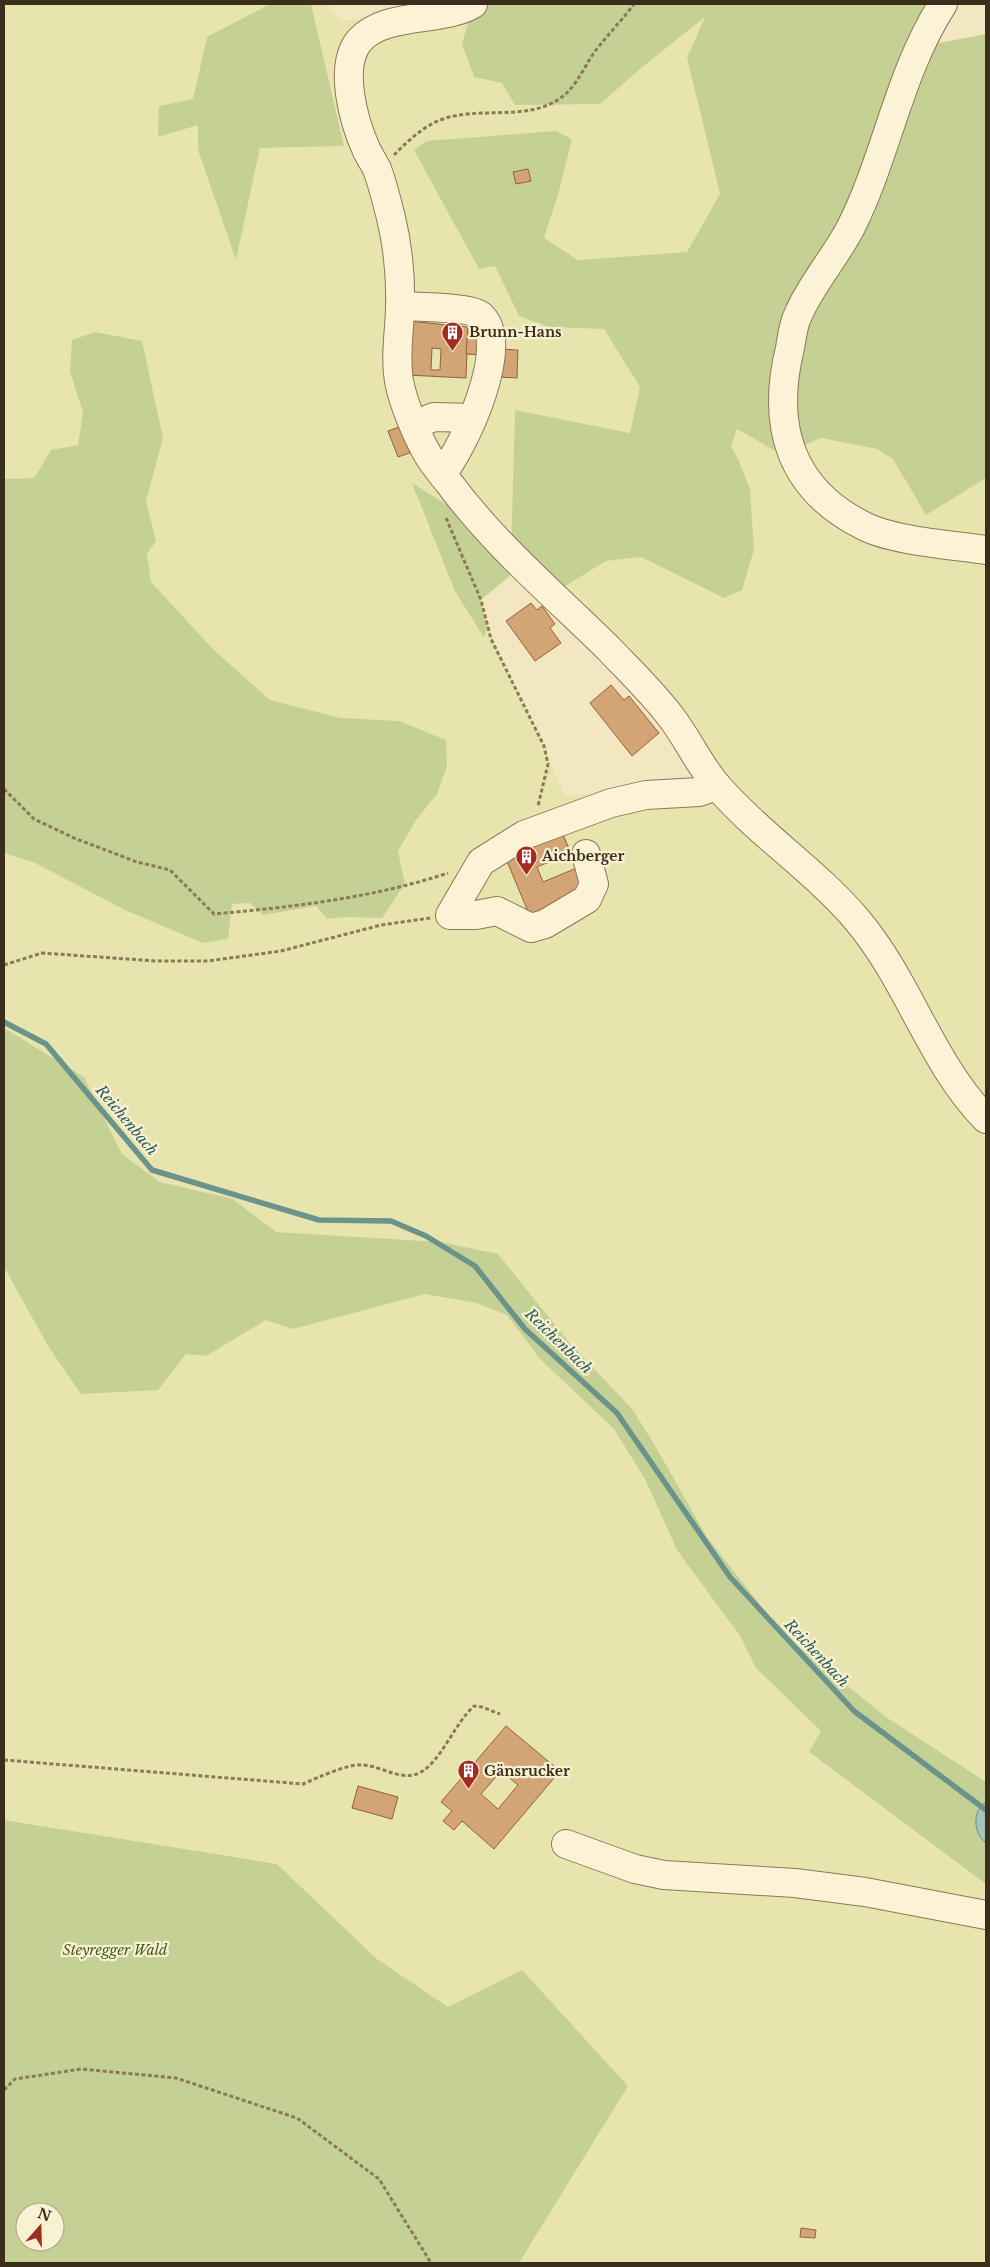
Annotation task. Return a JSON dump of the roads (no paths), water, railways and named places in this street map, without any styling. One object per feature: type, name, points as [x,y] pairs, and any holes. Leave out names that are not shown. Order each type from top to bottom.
[{"type":"street","points":[[473,4],[452,12],[391,23],[371,32],[359,42],[348,70],[349,89],[359,128],[367,150],[376,166],[391,218],[397,254],[400,306],[397,365],[400,385],[414,425],[428,455],[486,530],[530,576],[607,648],[644,686],[670,716],[717,786],[857,920],[879,948],[902,984],[932,1041],[956,1081],[986,1119]]},
{"type":"street","points":[[943,4],[934,18],[915,59],[851,228],[797,315],[785,369],[784,415],[789,448],[801,473],[818,494],[839,511],[865,527],[900,537],[986,550]]},
{"type":"street","points":[[400,306],[463,310],[479,314],[489,326],[491,357],[487,382],[465,440],[454,460],[442,474]]},
{"type":"street","points":[[414,425],[434,417],[472,418]]},
{"type":"street","points":[[586,854],[594,884],[587,900],[545,924],[531,928],[497,911],[476,915],[450,915],[481,862],[526,834],[611,803],[646,795],[699,792],[717,786]]},
{"type":"street","points":[[566,1844],[626,1866],[664,1875],[795,1883],[865,1892],[986,1915]]},
{"type":"water","points":[[986,1802],[986,1843],[979,1834],[976,1816],[981,1806]]},
{"type":"waterway","name":"Reichenbach","points":[[4,1022],[46,1044],[152,1170],[319,1220],[391,1221],[426,1236],[475,1266],[525,1329],[617,1413],[730,1577],[854,1711],[986,1810]]},
{"type":"place","name":"Brunn-Hans","points":[[453,351]]},
{"type":"place","name":"Aichberger","points":[[526,875]]},
{"type":"place","name":"Gänsrucker","points":[[468,1790]]},
{"type":"park label","name":"Steyregger Wald","points":[[115,1950]]}]
